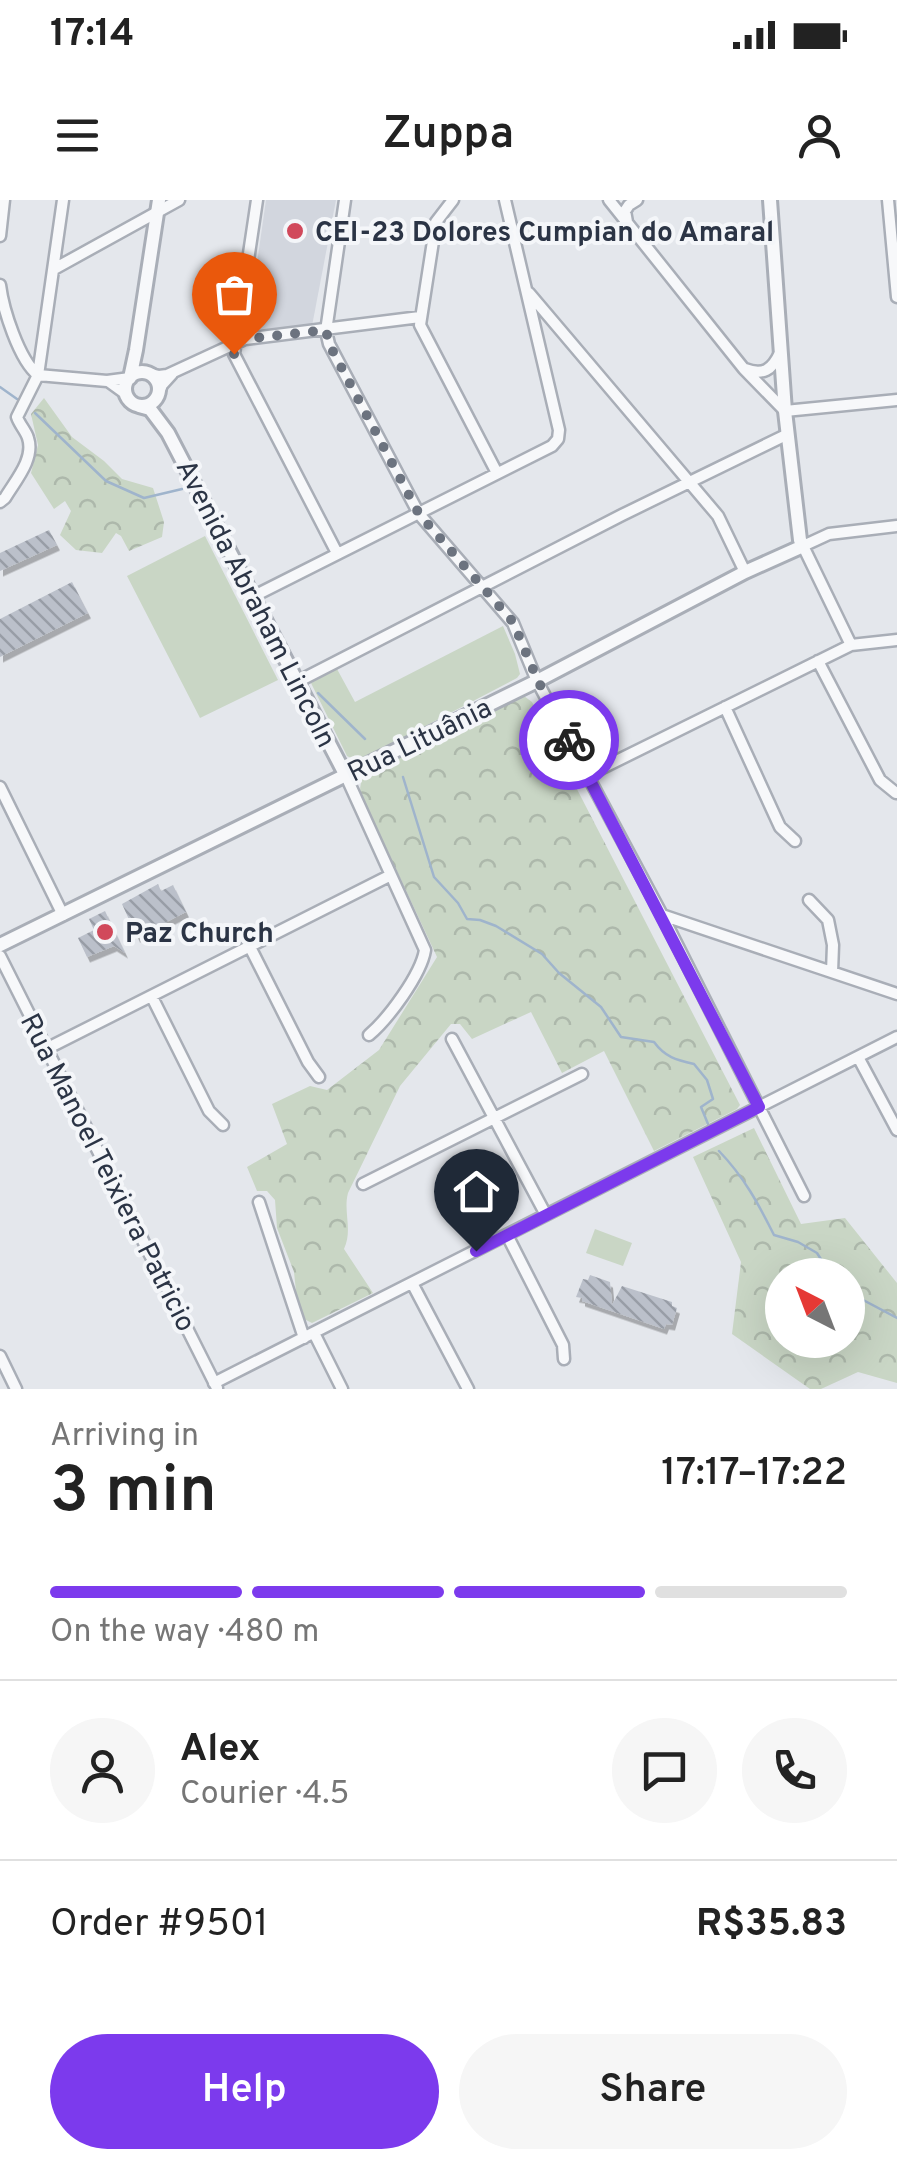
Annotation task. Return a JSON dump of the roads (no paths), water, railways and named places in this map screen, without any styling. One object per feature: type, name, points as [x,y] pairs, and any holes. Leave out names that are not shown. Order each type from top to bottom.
[{"type":"street","points":[[0,236],[4,200]]},
{"type":"street","points":[[0,502],[26,464],[29,451],[28,439],[17,417],[38,375],[64,200]]},
{"type":"street","points":[[54,269],[158,206],[179,200]]},
{"type":"street","points":[[256,200],[234,354],[338,553]]},
{"type":"street","points":[[344,200],[326,330],[329,344],[419,514],[513,622],[538,681],[804,1196]]},
{"type":"street","points":[[452,200],[436,222],[420,325],[497,473]]},
{"type":"street","points":[[252,597],[552,446],[558,439],[538,334],[505,200]]},
{"type":"street","points":[[609,201],[624,200]]},
{"type":"street","points":[[630,227],[625,211],[638,200]]},
{"type":"street","points":[[770,200],[785,411],[800,540],[851,645]]},
{"type":"street","points":[[888,200],[897,297]]},
{"type":"street","points":[[609,201],[744,369],[785,411]]},
{"type":"street","points":[[130,378],[158,206]]},
{"type":"street","points":[[0,285],[2,302],[24,356],[38,375],[107,381],[130,378]]},
{"type":"street","points":[[528,292],[718,516],[745,572]]},
{"type":"street","points":[[126,394],[126,382],[139,372],[162,376],[245,339],[420,317]]},
{"type":"street","points":[[538,334],[543,324],[554,323]]},
{"type":"street","points":[[136,350],[141,366],[158,381],[159,394]]},
{"type":"street","points":[[744,369],[765,372],[780,353]]},
{"type":"street","points":[[107,381],[142,406],[154,401],[166,380],[178,371]]},
{"type":"street","name":"Avenida Abraham Lincoln","points":[[159,394],[158,404],[168,432],[346,774]]},
{"type":"street","points":[[785,411],[897,400]]},
{"type":"street","name":"Avenida Abraham Lincoln","points":[[142,406],[156,415],[168,432]]},
{"type":"street","points":[[297,682],[788,434]]},
{"type":"street","name":"Rua Lituânia","points":[[0,945],[538,681],[745,572],[829,534],[897,526]]},
{"type":"street","points":[[588,775],[851,645],[897,640]]},
{"type":"street","points":[[818,661],[880,780],[896,794]]},
{"type":"street","points":[[725,708],[780,827],[795,841]]},
{"type":"street","points":[[346,774],[424,950],[424,957],[386,1021],[369,1036]]},
{"type":"street","points":[[0,787],[63,915]]},
{"type":"street","points":[[48,1048],[389,876]]},
{"type":"street","points":[[810,900],[828,920],[833,945],[832,972]]},
{"type":"street","points":[[662,915],[897,994]]},
{"type":"street","points":[[250,946],[308,1062],[319,1076]]},
{"type":"street","name":"Rua Manoel Teixiera Patricio","points":[[0,956],[216,1386]]},
{"type":"street","points":[[152,997],[208,1111],[223,1125]]},
{"type":"street","points":[[216,1386],[897,1037]]},
{"type":"street","points":[[452,1039],[546,1215]]},
{"type":"street","points":[[858,1057],[897,1130]]},
{"type":"street","points":[[363,1184],[582,1074]]},
{"type":"street","points":[[260,1202],[309,1335],[342,1389]]},
{"type":"street","points":[[507,1235],[563,1344],[564,1359]]},
{"type":"street","points":[[412,1283],[468,1389]]},
{"type":"street","points":[[0,1356],[16,1389]]},
{"type":"waterway","points":[[0,387],[17,399]]},
{"type":"waterway","points":[[35,413],[106,481],[144,498],[182,489]]},
{"type":"waterway","points":[[318,693],[365,739]]},
{"type":"waterway","points":[[403,777],[434,877],[467,919],[496,926],[542,954],[601,1007],[621,1037],[654,1042],[671,1057],[694,1064],[707,1080],[713,1099],[701,1107],[708,1124]]},
{"type":"waterway","points":[[719,1151],[750,1191],[774,1235],[798,1242],[820,1258]]},
{"type":"waterway","points":[[865,1301],[897,1318]]},
{"type":"place","name":"CEI-23 Dolores Cumpian do Amaral","points":[[295,231]]},
{"type":"place","name":"Paz Church","points":[[105,932]]}]
